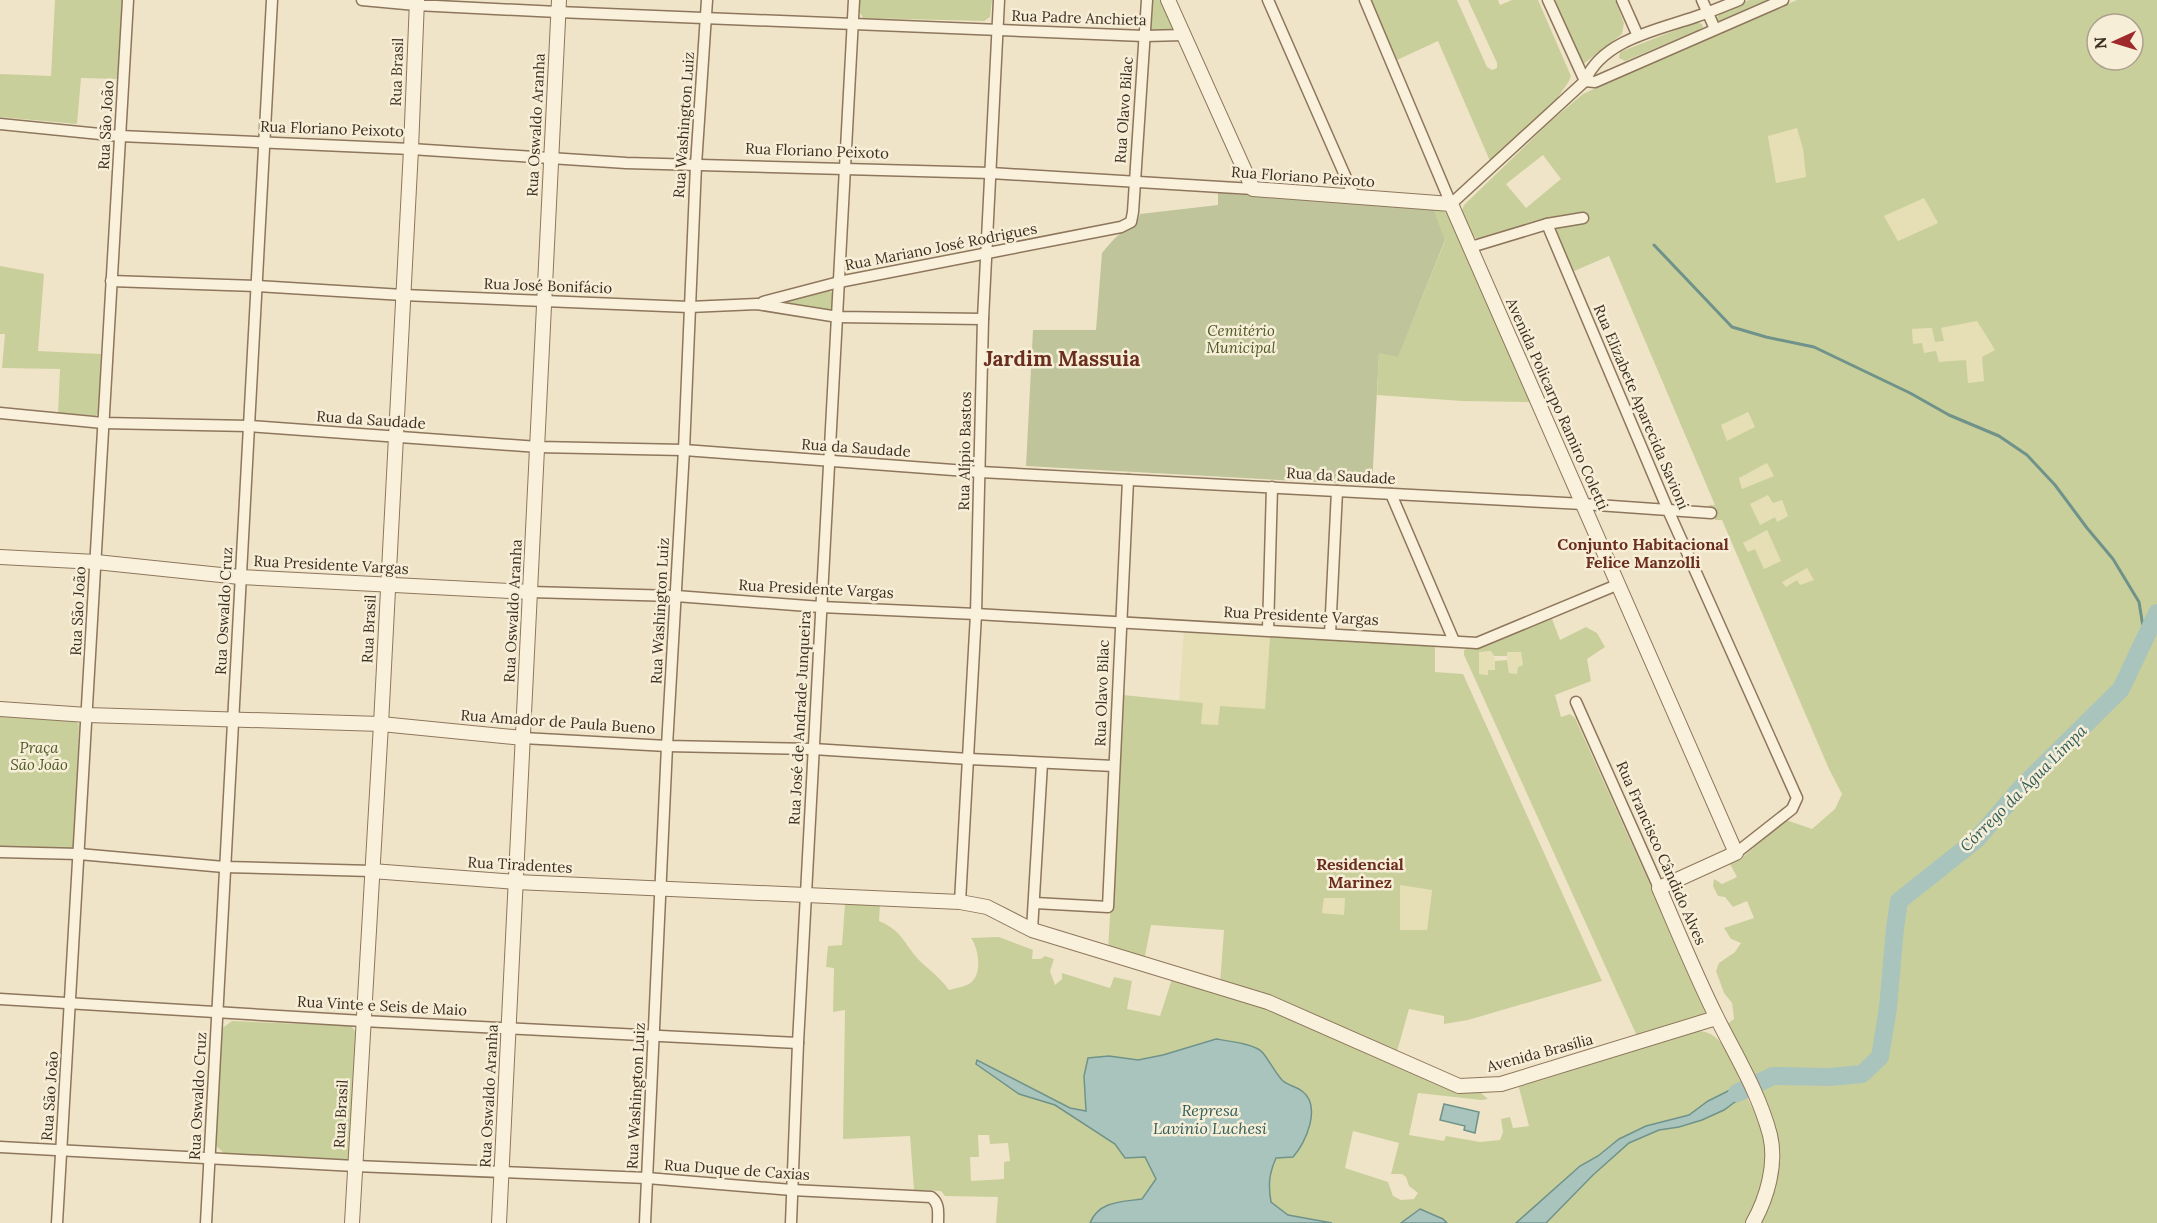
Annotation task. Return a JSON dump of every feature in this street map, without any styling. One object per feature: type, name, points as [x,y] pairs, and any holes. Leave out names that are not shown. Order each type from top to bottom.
[{"type":"street","name":"Rua São João","points":[[57,1223],[128,0]]},
{"type":"street","name":"Rua Oswaldo Cruz","points":[[206,1223],[272,0]]},
{"type":"street","name":"Rua Padre Anchieta","points":[[362,0],[558,6],[706,18],[1144,36],[1184,35]]},
{"type":"street","name":"Rua Washington Luiz","points":[[645,1223],[696,165],[707,0]]},
{"type":"street","name":"Rua José de Andrade Junqueira","points":[[791,1223],[813,749],[854,0]]},
{"type":"street","name":"Rua Alípio Bastos","points":[[960,902],[976,614],[983,319],[999,0]]},
{"type":"street","name":"Rua Olavo Bilac","points":[[1131,222],[1147,0]]},
{"type":"street","points":[[1168,0],[1253,189]]},
{"type":"street","points":[[1268,0],[1354,196]]},
{"type":"street","name":"Avenida Policarpo Ramiro Coletti","points":[[1365,0],[1451,204],[1736,853]]},
{"type":"street","points":[[1548,0],[1585,81]]},
{"type":"street","points":[[1622,0],[1638,36]]},
{"type":"street","points":[[1702,0],[1715,29]]},
{"type":"street","points":[[1451,204],[1585,81],[1590,71],[1618,45],[1738,0]]},
{"type":"street","points":[[1585,81],[1595,82],[1783,0]]},
{"type":"street","name":"Rua Brasil","points":[[352,1223],[396,437],[416,2]]},
{"type":"street","name":"Rua Oswaldo Aranha","points":[[499,1223],[558,6]]},
{"type":"street","name":"Rua Floriano Peixoto","points":[[0,124],[120,136],[411,149],[626,163],[991,173],[1451,204]]},
{"type":"street","points":[[1471,247],[1547,224],[1583,218]]},
{"type":"street","name":"Rua Mariano José Rodrigues","points":[[757,304],[839,282],[1121,227],[1131,222]]},
{"type":"street","name":"Rua Elizabete Aparecida Savioni","points":[[1547,224],[1668,510],[1797,798],[1792,809],[1736,853]]},
{"type":"street","name":"Rua José Bonifácio","points":[[111,281],[689,307],[757,304],[838,317],[983,319]]},
{"type":"street","name":"Rua da Saudade","points":[[0,413],[103,423],[249,426],[538,447],[684,450],[980,472],[1583,504],[1711,513]]},
{"type":"street","name":"Rua Olavo Bilac","points":[[1035,903],[1108,907],[1128,480]]},
{"type":"street","points":[[1268,630],[1272,487]]},
{"type":"street","points":[[1330,634],[1337,491]]},
{"type":"street","points":[[1391,494],[1454,641]]},
{"type":"street","name":"Rua Presidente Vargas","points":[[0,557],[96,562],[240,577],[530,592],[676,596],[821,607],[1477,643],[1619,584]]},
{"type":"street","name":"Rua Francisco Cândido Alves","points":[[1576,702],[1716,1018]]},
{"type":"street","name":"Rua Amador de Paula Bueno","points":[[0,709],[87,715],[381,723],[523,738],[667,746],[813,749],[1114,766]]},
{"type":"street","points":[[1032,930],[1042,763]]},
{"type":"street","name":"Rua Tiradentes","points":[[0,852],[79,854],[224,867],[372,871],[516,882],[960,902],[987,907],[1032,930]]},
{"type":"street","points":[[1659,888],[1736,853]]},
{"type":"street","name":"Avenida Brasília","points":[[1032,930],[1268,1002],[1459,1086],[1501,1084],[1716,1018]]},
{"type":"street","name":"Rua Vinte e Seis de Maio","points":[[0,999],[363,1021],[798,1043]]},
{"type":"street","points":[[1716,1018],[1744,1068],[1770,1136],[1772,1156],[1769,1184],[1761,1209],[1753,1223]]},
{"type":"street","name":"Rua Duque de Caxias","points":[[0,1147],[355,1166],[647,1178],[792,1190],[931,1197],[938,1208],[938,1223]]},
{"type":"shaded area","points":[[1797,127],[1803,149],[1806,177],[1776,183],[1768,136]]},
{"type":"shaded area","points":[[1924,197],[1938,223],[1898,241],[1884,216]]},
{"type":"shaded area","points":[[1977,321],[1995,350],[1985,381],[1968,383],[1913,345],[1912,329],[1933,328],[1943,341],[1941,328]]},
{"type":"shaded area","points":[[1747,411],[1755,427],[1727,442],[1721,425]]},
{"type":"shaded area","points":[[1767,463],[1774,476],[1743,490],[1739,477]]},
{"type":"shaded area","points":[[1768,494],[1782,500],[1788,516],[1777,522],[1774,517],[1760,525],[1749,504]]},
{"type":"shaded area","points":[[1767,530],[1781,561],[1764,570],[1755,550],[1748,552],[1743,543]]},
{"type":"shaded area","points":[[1807,568],[1815,580],[1800,586],[1798,581],[1786,588],[1782,581]]},
{"type":"shaded area","points":[[1184,631],[1270,637],[1265,710],[1220,707],[1218,725],[1201,724],[1203,703],[1179,701]]},
{"type":"shaded area","points":[[1491,651],[1495,659],[1495,670],[1488,675],[1479,674],[1479,652]]},
{"type":"shaded area","points":[[1506,652],[1521,652],[1523,665],[1517,674],[1509,673]]},
{"type":"shaded area","points":[[1399,885],[1432,889],[1427,930],[1400,930]]},
{"type":"shaded area","points":[[1324,898],[1345,898],[1344,915],[1322,913]]},
{"type":"green space","points":[[55,0],[123,0],[117,79],[81,78],[77,124],[0,117],[0,74],[51,76]]},
{"type":"green space","points":[[859,0],[992,0],[990,17],[984,21],[863,18],[859,11]]},
{"type":"green space","points":[[1150,0],[1163,0],[1175,28],[1170,32],[1151,32],[1148,28]]},
{"type":"green space","points":[[1371,0],[1457,0],[1487,67],[1492,70],[1497,68],[1497,63],[1468,0],[1498,0],[1500,5],[1512,0],[1538,0],[1571,76],[1570,79],[1558,98],[1490,161],[1438,41],[1397,60]]},
{"type":"green space","points":[[1546,0],[1615,0],[1624,23],[1622,34],[1582,65]]},
{"type":"green space","points":[[1749,0],[1768,0],[1722,22],[1717,18],[1720,12]]},
{"type":"green space","points":[[1797,0],[2157,0],[2157,1223],[1759,1223],[1776,1155],[1726,1025],[1734,1019],[1732,1003],[1724,993],[1716,971],[1719,963],[1735,952],[1741,943],[1731,939],[1724,928],[1754,918],[1747,901],[1733,907],[1725,897],[1718,896],[1713,886],[1714,879],[1722,884],[1737,877],[1730,864],[1739,860],[1786,820],[1812,829],[1835,809],[1842,794],[1829,769],[1722,520],[1715,520],[1713,508],[1708,505],[1715,505],[1609,256],[1572,272],[1554,233],[1557,228],[1480,239],[1473,237],[1461,213],[1464,205],[1551,121],[1583,94],[1649,63]],"holes":[[[1797,128],[1803,149],[1806,177],[1776,183],[1768,136]],[[1543,155],[1561,179],[1526,208],[1506,184]],[[1924,198],[1938,223],[1898,241],[1884,216]],[[1977,321],[1995,350],[1982,357],[1984,381],[1968,383],[1966,360],[1939,362],[1936,351],[1924,353],[1922,343],[1913,344],[1912,329],[1932,328],[1935,342],[1944,341],[1941,328]],[[1748,412],[1755,427],[1727,441],[1721,425]],[[1767,463],[1774,476],[1742,489],[1739,478]],[[1768,495],[1773,503],[1782,500],[1788,516],[1777,522],[1775,517],[1760,525],[1750,504]],[[1767,530],[1781,561],[1764,569],[1755,549],[1748,552],[1743,543]],[[1807,568],[1814,580],[1800,585],[1797,580],[1786,587],[1782,582]]]},
{"type":"green space","points":[[1696,22],[1702,24],[1703,27],[1625,61],[1619,58],[1620,52]]},
{"type":"green space","name":"Cemitério Municipal","points":[[1218,193],[1434,210],[1445,240],[1398,357],[1379,353],[1372,485],[1026,466],[1033,330],[1096,330],[1102,253],[1110,243],[1135,225],[1140,214],[1218,205]]},
{"type":"green space","points":[[1434,210],[1448,212],[1531,402],[1462,401],[1377,395],[1379,352],[1398,356],[1445,241]]},
{"type":"green space","points":[[0,266],[44,274],[38,351],[101,354],[99,413],[95,416],[58,414],[60,369],[2,368],[5,334],[0,334]]},
{"type":"green space","points":[[829,290],[833,294],[833,308],[830,312],[780,304],[781,301]]},
{"type":"green space","points":[[1551,616],[1560,640],[1586,627],[1597,633],[1605,647],[1587,659],[1591,681],[1555,695],[1561,717],[1570,714],[1575,718],[1706,1009],[1704,1015],[1637,1036],[1464,655],[1464,650]],"holes":[[[1491,651],[1494,656],[1507,656],[1507,652],[1521,652],[1523,665],[1518,667],[1517,674],[1509,673],[1507,660],[1495,661],[1495,670],[1488,670],[1488,675],[1479,674],[1479,652]]]},
{"type":"green space","points":[[1270,637],[1435,644],[1435,672],[1463,674],[1602,981],[1468,1020],[1444,1024],[1444,1016],[1409,1009],[1396,1055],[1220,984],[1224,930],[1151,925],[1144,961],[1108,950],[1123,695],[1203,703],[1201,724],[1218,725],[1220,706],[1265,709]],"holes":[[[1400,885],[1432,890],[1427,930],[1400,930]],[[1324,898],[1345,898],[1344,915],[1322,913]]]},
{"type":"green space","name":"Praça São João","points":[[0,716],[75,720],[79,725],[74,846],[69,850],[0,847]]},
{"type":"green space","points":[[845,904],[880,905],[879,921],[894,930],[916,957],[949,990],[969,984],[976,975],[978,955],[971,938],[999,937],[1033,950],[1032,959],[1041,959],[1045,956],[1054,959],[1050,971],[1055,985],[1062,979],[1062,973],[1110,988],[1114,977],[1132,981],[1127,1009],[1160,1016],[1172,979],[1266,1006],[1481,1090],[1488,1099],[1418,1093],[1409,1135],[1444,1141],[1446,1136],[1480,1142],[1500,1140],[1503,1132],[1501,1119],[1510,1117],[1513,1128],[1529,1126],[1518,1084],[1698,1031],[1707,1032],[1721,1042],[1742,1084],[1708,1101],[1689,1115],[1646,1126],[1609,1146],[1598,1156],[1580,1166],[1516,1223],[1447,1223],[1420,1209],[1401,1223],[1332,1223],[1288,1215],[1271,1202],[1270,1180],[1276,1158],[1281,1158],[1305,1135],[1310,1124],[1301,1090],[1282,1080],[1262,1051],[1163,1055],[1138,1060],[1109,1056],[1084,1076],[1086,1111],[1070,1108],[977,1060],[976,1064],[1019,1094],[1055,1105],[1115,1144],[1125,1158],[1145,1157],[1156,1179],[1141,1199],[1111,1204],[1099,1210],[1090,1223],[996,1223],[998,1197],[945,1196],[941,1191],[914,1190],[910,1136],[843,1139],[845,1010],[833,1012],[834,968],[826,967],[828,946],[842,945]],"holes":[[[1353,1131],[1399,1143],[1391,1174],[1402,1174],[1406,1177],[1409,1186],[1418,1193],[1414,1199],[1401,1200],[1393,1196],[1388,1182],[1345,1168]],[[978,1135],[989,1135],[990,1144],[1008,1143],[1010,1161],[1004,1162],[1004,1179],[971,1181],[970,1157],[979,1157]]]},
{"type":"green space","points":[[232,1021],[351,1026],[356,1032],[351,1157],[345,1162],[225,1154],[216,1146],[221,1029]]},
{"type":"green space","points":[[1747,1097],[1765,1136],[1767,1147],[1766,1170],[1748,1223],[1546,1223],[1593,1175],[1629,1143],[1659,1130],[1702,1120]]},
{"type":"water","name":"Represa Lavinio Luchesi","points":[[1216,1039],[1241,1043],[1259,1050],[1282,1080],[1300,1089],[1308,1098],[1311,1115],[1307,1134],[1293,1157],[1276,1158],[1270,1180],[1271,1202],[1288,1215],[1332,1223],[1090,1223],[1099,1210],[1111,1204],[1142,1199],[1156,1179],[1145,1157],[1125,1158],[1115,1144],[1055,1105],[1019,1094],[976,1064],[977,1060],[1070,1108],[1086,1111],[1084,1076],[1088,1058],[1109,1056],[1138,1060]]},
{"type":"water","points":[[1742,1084],[1747,1097],[1724,1110],[1702,1120],[1659,1130],[1629,1143],[1593,1175],[1546,1223],[1516,1223],[1580,1166],[1598,1156],[1619,1139],[1646,1126],[1689,1115],[1708,1101]]},
{"type":"water","points":[[1444,1104],[1479,1112],[1475,1133],[1464,1130],[1465,1126],[1440,1120]]},
{"type":"water","points":[[1420,1209],[1443,1219],[1447,1223],[1401,1223]]},
{"type":"waterway","points":[[1654,245],[1732,327],[1814,347],[1910,393],[1949,415],[1999,436],[2027,455],[2055,485],[2113,559],[2139,602],[2145,639]]},
{"type":"waterway","name":"Córrego da Água Limpa","points":[[1737,1093],[1773,1076],[1830,1077],[1862,1074],[1880,1057],[1888,1008],[1899,901],[1977,839],[2020,789],[2121,689],[2157,613]]},
{"type":"district","name":"Jardim Massuia","points":[[1062,359]]},
{"type":"district","name":"Conjunto Habitacional Felice Manzolli","points":[[1643,553]]},
{"type":"district","name":"Residencial Marinez","points":[[1360,873]]}]
